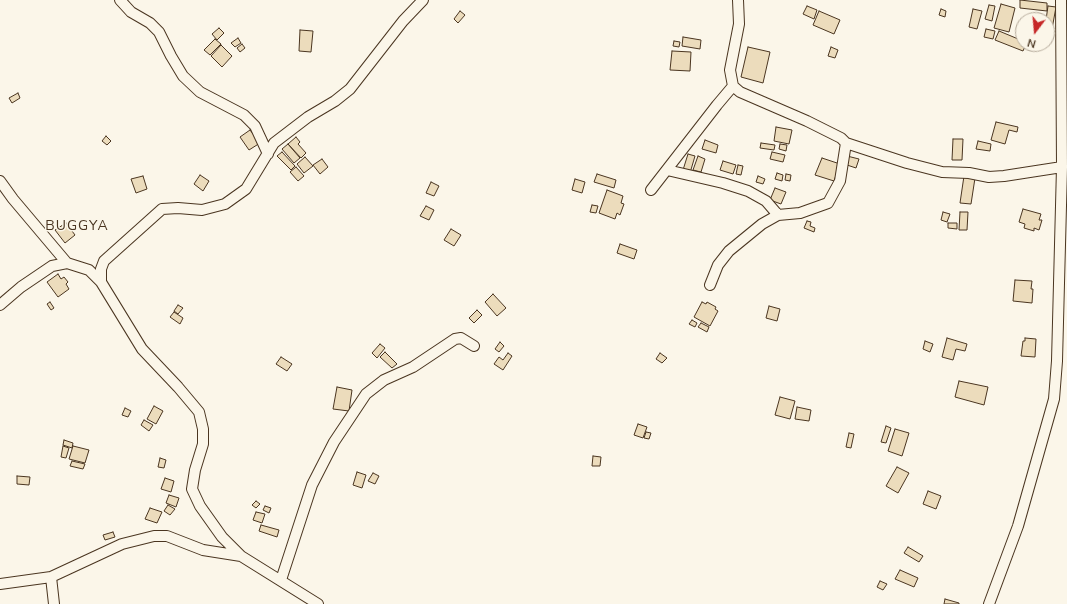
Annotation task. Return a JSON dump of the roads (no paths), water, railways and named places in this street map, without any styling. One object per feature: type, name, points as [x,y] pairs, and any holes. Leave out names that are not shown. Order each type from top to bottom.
[{"type":"street","points":[[120,0],[131,12],[150,23],[159,32],[170,56],[183,76],[200,92],[244,115],[255,126],[268,154]]},
{"type":"street","points":[[101,282],[101,269],[104,261],[162,209],[178,208],[202,210],[225,204],[246,189],[274,143],[350,89],[403,21],[423,0]]},
{"type":"street","points":[[738,0],[739,24],[730,70],[733,86],[740,92],[806,121],[841,138],[846,142],[907,164],[942,172],[969,173],[989,177],[1062,167]]},
{"type":"street","points":[[989,604],[1018,526],[1054,399],[1057,361],[1062,167],[1061,0]]},
{"type":"street","points":[[651,190],[733,86]]},
{"type":"street","points":[[710,285],[718,265],[730,251],[762,224],[778,215],[800,213],[828,203],[840,181],[846,142]]},
{"type":"street","points":[[667,170],[748,192],[766,201],[778,215]]},
{"type":"street","points":[[0,181],[13,199],[67,263]]},
{"type":"street","points":[[0,304],[21,287],[52,266],[67,263],[89,270],[101,282],[142,349],[178,387],[199,412],[204,429],[203,444],[195,470],[192,489],[200,506],[222,537],[241,556],[318,604]]},
{"type":"street","points":[[281,580],[312,485],[334,442],[366,394],[384,380],[413,367],[455,339],[461,338],[474,346]]},
{"type":"street","points":[[0,584],[51,577],[122,544],[154,536],[167,536],[203,550],[241,556]]},
{"type":"street","points":[[51,577],[54,604]]},
{"type":"district","name":"BUGGYA","points":[[77,227]]}]
